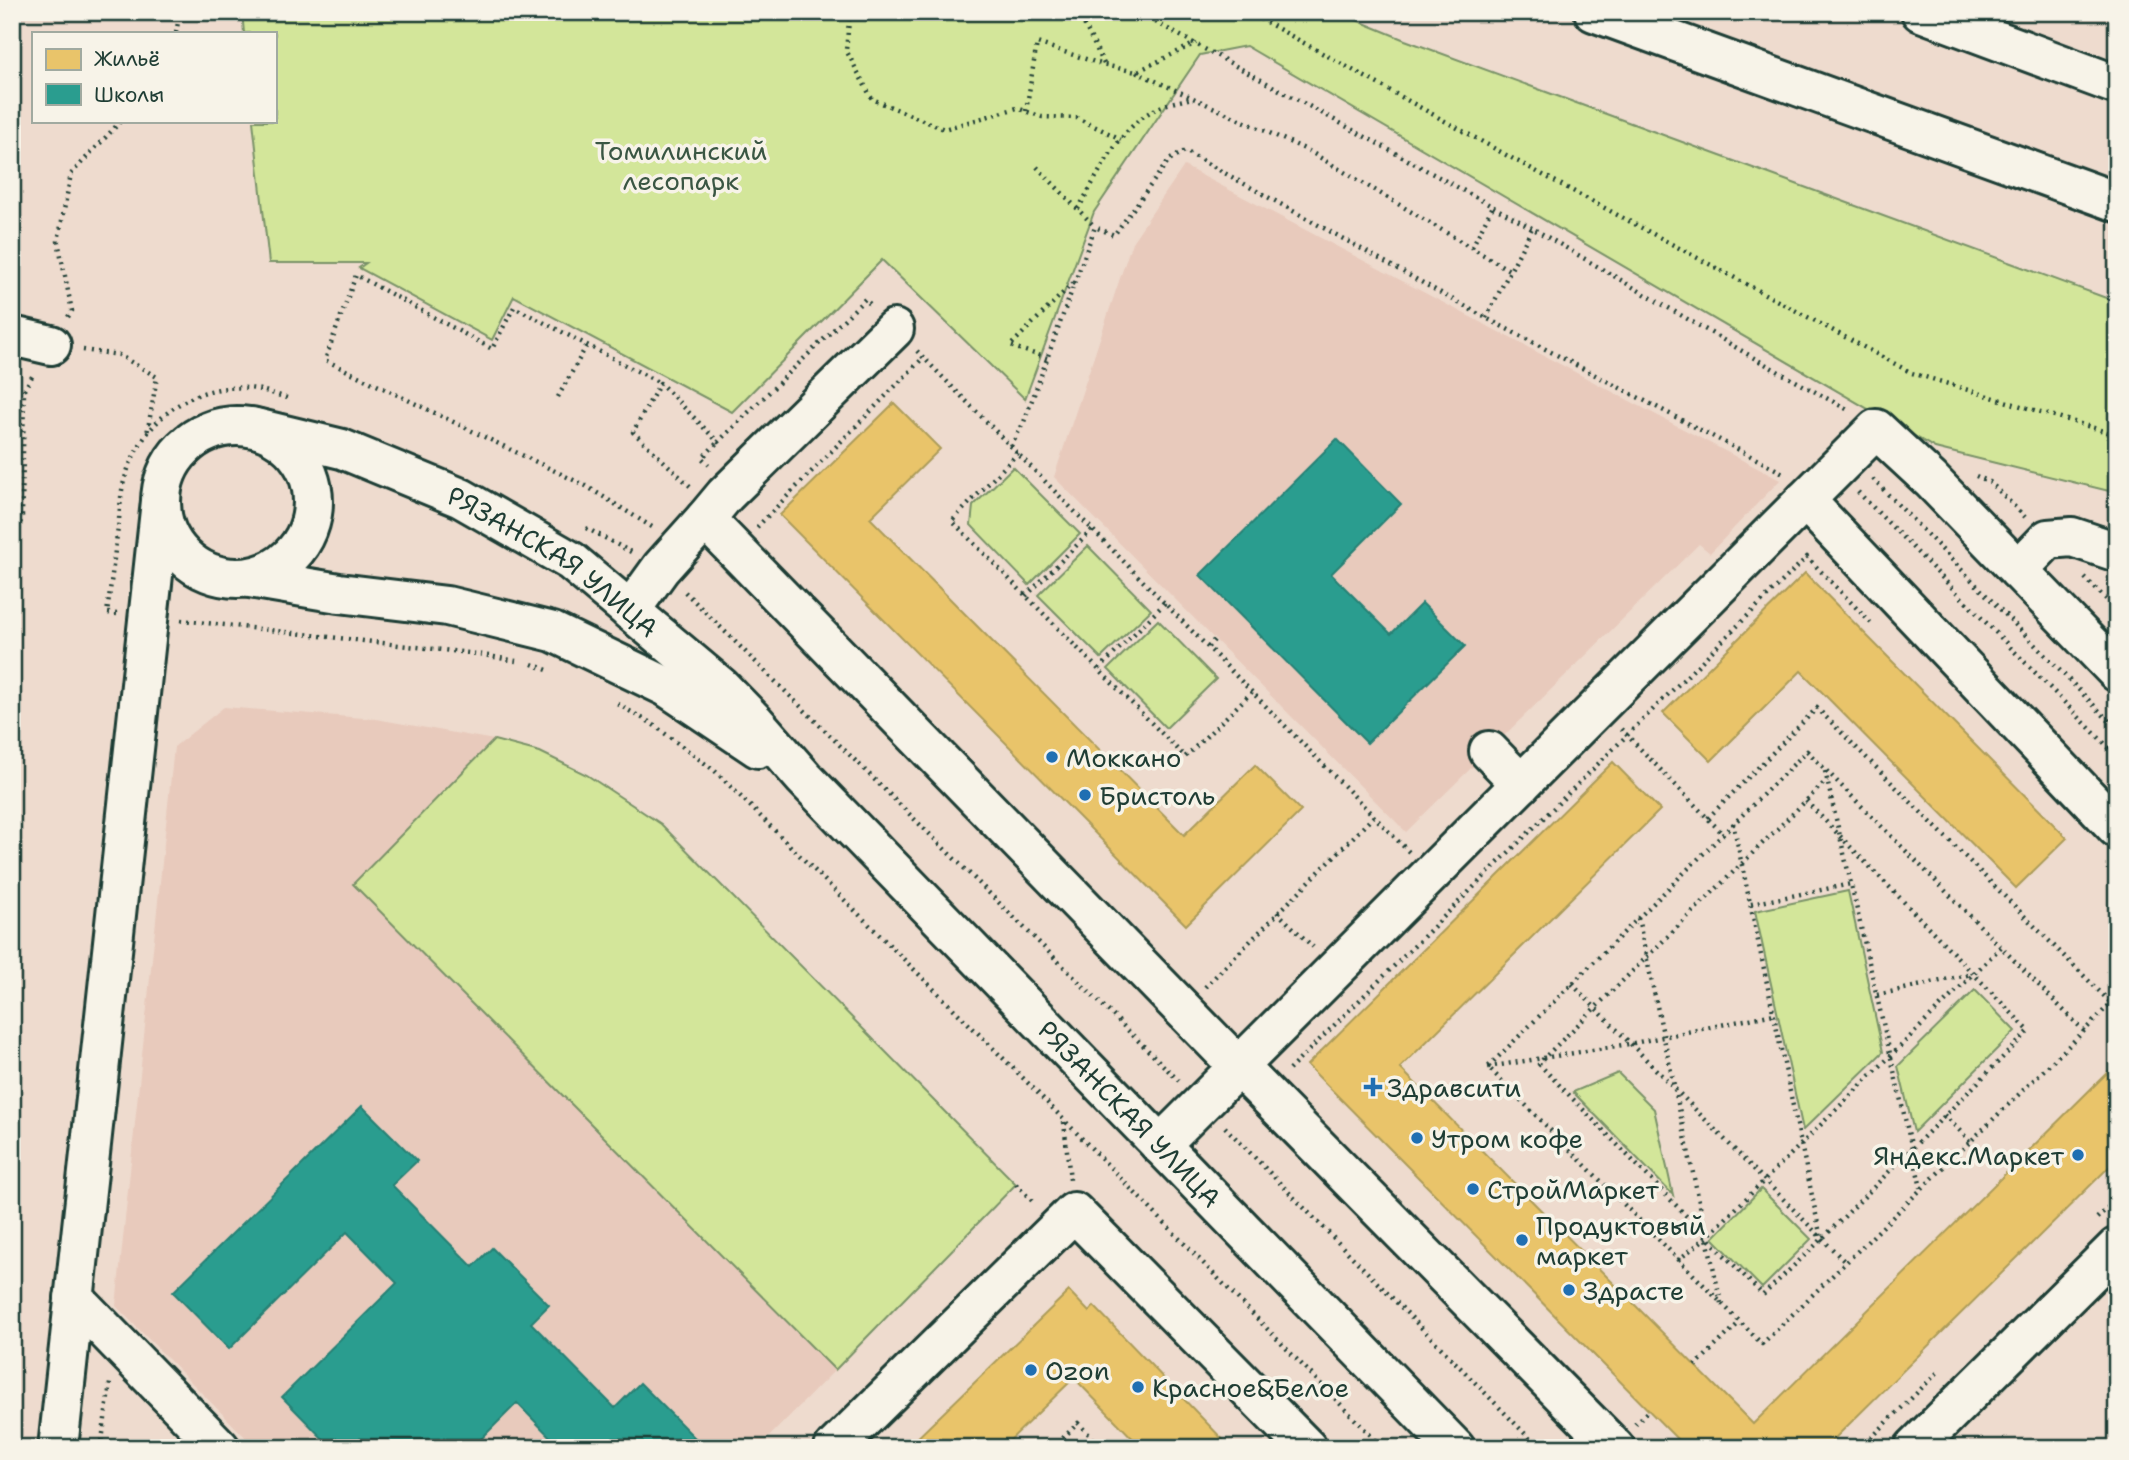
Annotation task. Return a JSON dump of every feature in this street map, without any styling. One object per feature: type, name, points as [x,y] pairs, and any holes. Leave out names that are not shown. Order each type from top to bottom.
[{"type":"street","points":[[1594,12],[2117,202]]},
{"type":"street","points":[[1921,12],[2117,85]]},
{"type":"street","points":[[630,611],[725,495],[894,329]]},
{"type":"street","points":[[12,336],[51,345]]},
{"type":"street","points":[[58,1448],[161,501],[165,475],[179,452],[199,436],[224,426],[251,427],[276,436],[296,453],[308,472],[313,494],[312,516],[306,537],[292,555],[275,569],[250,578],[223,578],[198,568],[188,560],[178,551],[165,528],[161,501]]},
{"type":"street","name":"РЯЗАНСКАЯ УЛИЦА","points":[[251,427],[342,449],[461,498],[571,561],[721,687],[804,778],[1455,1448]]},
{"type":"street","points":[[1160,1144],[1876,429],[1931,480],[2117,672]]},
{"type":"street","points":[[1805,500],[2117,828]]},
{"type":"street","points":[[692,532],[1239,1067],[1624,1438]]},
{"type":"street","points":[[2018,570],[2048,539],[2072,537],[2117,552]]},
{"type":"street","name":"РЯЗАНСКАЯ УЛИЦА","points":[[250,578],[339,593],[447,606],[553,632],[667,687],[804,778]]},
{"type":"street","points":[[1489,751],[1521,784]]},
{"type":"street","points":[[834,1448],[1074,1212],[1307,1448]]},
{"type":"street","points":[[1914,1448],[1945,1433],[2117,1247]]},
{"type":"street","points":[[74,1298],[220,1448]]},
{"type":"path","points":[[176,32],[180,12]]},
{"type":"path","points":[[850,12],[846,50],[872,99],[944,129],[1017,108],[1042,117],[1077,118],[1121,139]]},
{"type":"path","points":[[1079,12],[1104,65]]},
{"type":"path","points":[[1138,12],[1493,206],[1842,407]]},
{"type":"path","points":[[1248,12],[1517,161],[1912,373],[2117,435]]},
{"type":"path","points":[[1026,111],[1037,43],[1104,65],[1136,72],[1309,151],[1510,270]]},
{"type":"path","points":[[1136,72],[1196,43]]},
{"type":"path","points":[[1078,209],[1121,139],[1145,115],[1161,106],[1192,98]]},
{"type":"path","points":[[12,556],[22,516],[24,390],[72,311],[58,242],[71,174],[120,122]]},
{"type":"path","points":[[1037,167],[1095,227],[1114,235],[1169,160],[1185,151],[1486,318],[1795,480],[1805,500]]},
{"type":"path","points":[[1472,247],[1493,206]]},
{"type":"path","points":[[1011,446],[1024,422],[1095,227]]},
{"type":"path","points":[[1486,318],[1532,228]]},
{"type":"path","points":[[692,532],[586,486],[325,360],[356,275],[492,349],[514,307],[660,383],[718,442],[865,299],[1432,874]]},
{"type":"path","points":[[1047,358],[1010,346],[1075,282]]},
{"type":"path","points":[[51,345],[119,355],[157,377],[147,434]]},
{"type":"path","points":[[558,397],[587,345]]},
{"type":"path","points":[[756,527],[923,358]]},
{"type":"path","points":[[633,432],[660,383]]},
{"type":"path","points":[[1018,453],[952,521],[1185,757],[1252,692]]},
{"type":"path","points":[[1870,477],[2117,729]]},
{"type":"path","points":[[1856,491],[2117,756]]},
{"type":"path","points":[[1026,596],[1092,529]]},
{"type":"path","points":[[1284,1075],[1807,557],[1873,625]]},
{"type":"path","points":[[1098,669],[1165,604]]},
{"type":"path","points":[[225,624],[478,654],[529,663],[555,673]]},
{"type":"path","points":[[1208,647],[1215,639]]},
{"type":"path","points":[[616,703],[651,723],[715,771],[1064,1120],[1383,1448]]},
{"type":"path","points":[[1599,706],[1723,834]]},
{"type":"path","points":[[1707,818],[1817,708],[2117,1009]]},
{"type":"path","points":[[1488,1067],[1807,751],[2084,1031]]},
{"type":"path","points":[[1825,770],[1922,1189]]},
{"type":"path","points":[[1806,801],[2029,1031],[1763,1295],[1539,1064],[1827,780]]},
{"type":"path","points":[[1202,990],[1374,816]]},
{"type":"path","points":[[1734,823],[1822,1239]]},
{"type":"path","points":[[1751,904],[1852,884]]},
{"type":"path","points":[[1638,918],[1721,1303]]},
{"type":"path","points":[[1678,1259],[1707,1237],[2001,947]]},
{"type":"path","points":[[1877,995],[1973,974]]},
{"type":"path","points":[[1571,984],[1846,1263]]},
{"type":"path","points":[[1488,1067],[1762,1345],[2117,997]]},
{"type":"path","points":[[1488,1067],[1629,1044],[1774,1014]]},
{"type":"path","points":[[1944,1115],[1970,1141]]},
{"type":"path","points":[[1064,1120],[1074,1212]]},
{"type":"path","points":[[1695,1366],[1740,1322]]},
{"type":"path","points":[[1624,1438],[1649,1410]]},
{"type":"path","points":[[1053,1448],[1078,1423],[1102,1448]]},
{"type":"shaded area","points":[[1184,166],[1780,480],[1710,553],[1699,544],[1406,832],[1054,477],[1132,242]]},
{"type":"shaded area","points":[[224,707],[376,719],[494,740],[353,884],[835,1370],[758,1448],[256,1448],[116,1306],[174,747]]},
{"type":"green space","name":"Томилинский лесопарк","points":[[242,12],[1337,12],[1405,40],[2117,302],[2117,493],[1935,448],[1246,46],[1200,55],[1094,212],[1025,399],[882,260],[732,412],[514,296],[492,340],[359,268],[366,263],[269,263],[253,122],[276,122],[276,32],[244,32]]},
{"type":"green space","points":[[1013,467],[1080,534],[1029,585],[971,525],[973,506]]},
{"type":"green space","points":[[1088,546],[1151,610],[1101,658],[1038,595]]},
{"type":"green space","points":[[1158,620],[1216,679],[1166,728],[1108,669]]},
{"type":"green space","points":[[494,740],[540,752],[587,775],[661,824],[1016,1184],[835,1370],[353,884]]},
{"type":"green space","points":[[1848,891],[1883,1052],[1803,1130],[1755,911]]},
{"type":"green space","points":[[1975,990],[2015,1031],[1914,1132],[1898,1066]]},
{"type":"green space","points":[[1618,1073],[1654,1109],[1673,1195],[1573,1092]]},
{"type":"green space","points":[[1761,1189],[1811,1239],[1762,1288],[1713,1238]]},
{"type":"building: Жильё","points":[[894,403],[940,449],[870,518],[1184,835],[1255,765],[1301,811],[1186,925],[780,515]]},
{"type":"building: Жильё","points":[[1805,573],[2067,838],[2016,888],[1801,671],[1711,761],[1663,713]]},
{"type":"building: Жильё","points":[[1613,762],[1660,810],[1400,1068],[1753,1424],[2117,1063],[2117,1159],[1825,1448],[1686,1448],[1307,1065]]},
{"type":"building: Жильё","points":[[1069,1291],[1089,1312],[1094,1306],[1231,1448],[1142,1448],[1074,1378],[1002,1448],[907,1448]]},
{"type":"building: Школы","points":[[1337,439],[1401,504],[1331,574],[1391,634],[1422,603],[1465,646],[1367,743],[1200,575]]},
{"type":"building: Школы","points":[[362,1106],[417,1161],[392,1185],[473,1267],[492,1248],[549,1305],[531,1323],[615,1408],[640,1383],[698,1441],[691,1448],[561,1448],[517,1403],[472,1448],[332,1448],[282,1397],[397,1283],[347,1232],[229,1349],[173,1292]]},
{"type":"place","name":"Моккано","points":[[1052,757]]},
{"type":"place","name":"Бристоль","points":[[1085,795]]},
{"type":"place","name":"Здравсити","points":[[1373,1087]]},
{"type":"place","name":"Утром кофе","points":[[1417,1138]]},
{"type":"place","name":"Яндекс.Маркет","points":[[2078,1155]]},
{"type":"place","name":"СтройМаркет","points":[[1473,1189]]},
{"type":"place","name":"Продуктовый маркет","points":[[1522,1240]]},
{"type":"place","name":"Здрасте","points":[[1569,1290]]},
{"type":"place","name":"Ozon","points":[[1031,1370]]},
{"type":"place","name":"Красное&Белое","points":[[1138,1387]]}]
